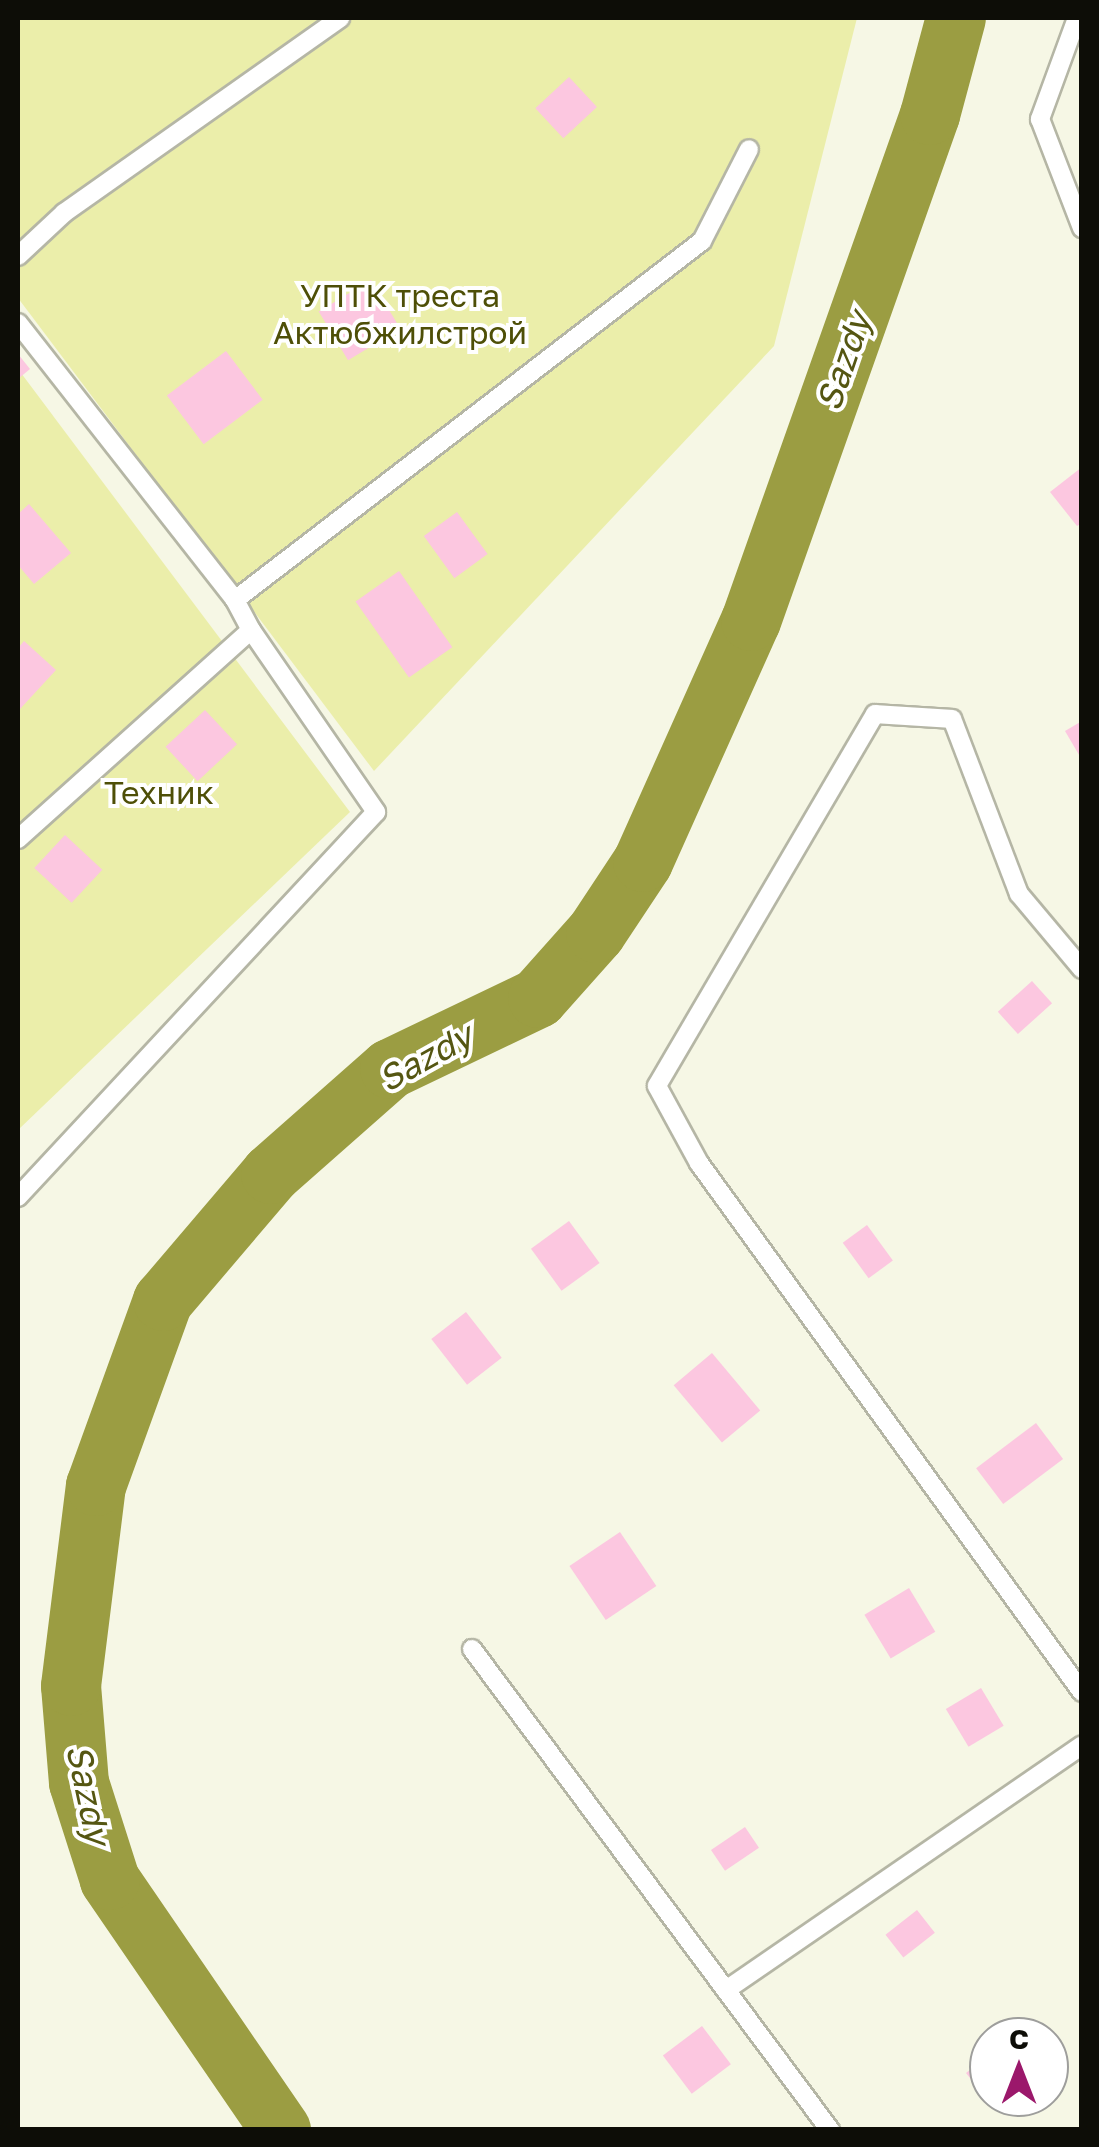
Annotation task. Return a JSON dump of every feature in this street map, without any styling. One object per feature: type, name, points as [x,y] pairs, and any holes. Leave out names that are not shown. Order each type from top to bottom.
[{"type":"lane","points":[[18,256],[64,213],[340,18]]},
{"type":"lane","points":[[1076,18],[1040,119],[1082,228]]},
{"type":"lane","points":[[234,600],[702,241],[749,149]]},
{"type":"lane","points":[[18,323],[234,600],[376,812],[18,1196]]},
{"type":"lane","points":[[18,840],[251,630]]},
{"type":"lane","points":[[1082,969],[1019,894],[952,719],[875,714],[657,1086],[699,1163],[1082,1692]]},
{"type":"lane","points":[[472,1649],[830,2130]]},
{"type":"lane","points":[[726,1990],[1082,1746]]},
{"type":"green space","name":"УПТК треста Актюбжилстрой","points":[[18,18],[857,18],[774,346],[374,771],[18,298]]},
{"type":"green space","name":"Техник","points":[[18,369],[350,812],[18,1130]]},
{"type":"building","points":[[569,77],[597,107],[563,138],[535,108]]},
{"type":"building","points":[[371,280],[400,329],[348,360],[319,311]]},
{"type":"building","points":[[226,351],[263,400],[204,444],[167,396]]},
{"type":"building","points":[[18,354],[30,369],[18,379]]},
{"type":"building","points":[[1082,467],[1082,523],[1077,526],[1050,492]]},
{"type":"building","points":[[29,504],[71,553],[34,584],[18,565],[18,514]]},
{"type":"building","points":[[457,512],[488,554],[454,578],[424,536]]},
{"type":"building","points":[[399,571],[452,647],[409,678],[356,601]]},
{"type":"building","points":[[24,641],[56,670],[20,709],[18,648]]},
{"type":"building","points":[[205,710],[237,744],[198,781],[166,747]]},
{"type":"building","points":[[1082,721],[1082,760],[1065,731]]},
{"type":"building","points":[[65,835],[102,870],[72,903],[34,868]]},
{"type":"building","points":[[1032,981],[1052,1003],[1018,1034],[998,1012]]},
{"type":"building","points":[[569,1221],[600,1263],[562,1291],[531,1249]]},
{"type":"building","points":[[867,1225],[893,1261],[869,1278],[843,1243]]},
{"type":"building","points":[[466,1312],[502,1358],[467,1385],[431,1339]]},
{"type":"building","points":[[712,1353],[760,1410],[722,1443],[674,1385]]},
{"type":"building","points":[[1036,1423],[1063,1459],[1003,1504],[976,1468]]},
{"type":"building","points":[[620,1532],[656,1586],[606,1620],[569,1566]]},
{"type":"building","points":[[909,1588],[935,1632],[891,1658],[864,1615]]},
{"type":"building","points":[[981,1688],[1004,1726],[969,1747],[946,1709]]},
{"type":"building","points":[[745,1827],[759,1848],[725,1871],[711,1850]]},
{"type":"building","points":[[917,1910],[935,1933],[903,1957],[885,1935]]},
{"type":"building","points":[[702,2026],[731,2064],[692,2094],[663,2055]]},
{"type":"waterway","name":"Sazdy","points":[[281,2130],[110,1880],[79,1783],[71,1686],[96,1486],[163,1301],[271,1174],[390,1069],[538,998],[596,933],[643,862],[751,621],[930,115],[956,18]]}]
